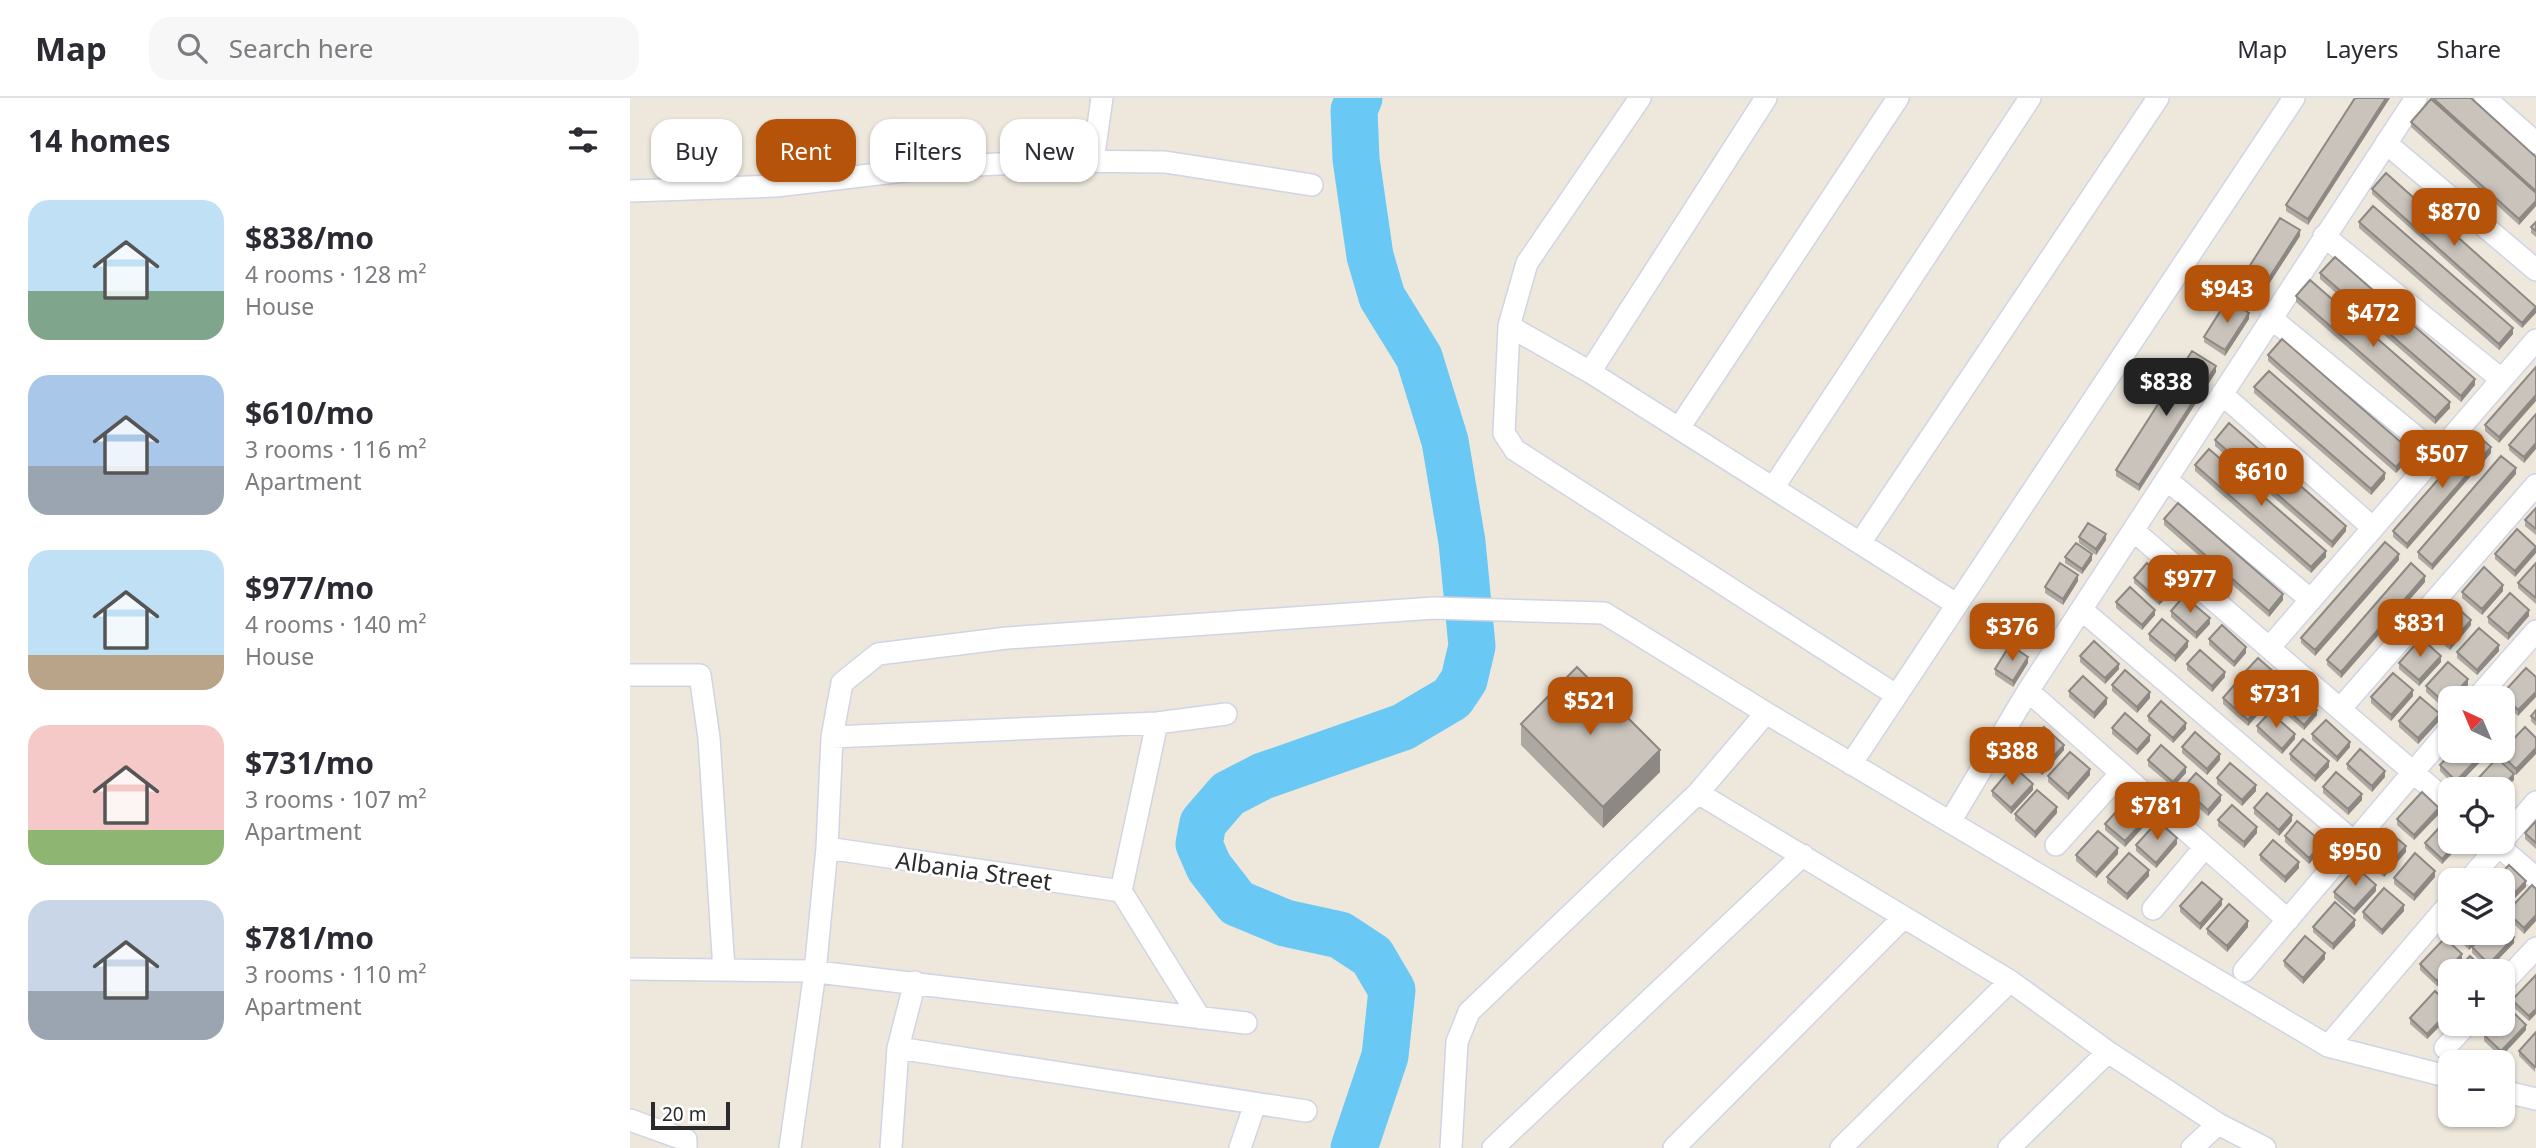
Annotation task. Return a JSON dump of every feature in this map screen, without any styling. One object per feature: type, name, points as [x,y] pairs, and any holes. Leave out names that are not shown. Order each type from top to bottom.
[{"type":"street","points":[[1098,126],[1102,98]]},
{"type":"street","points":[[1640,98],[1527,263],[1509,326],[1504,433],[1515,450],[1896,695]]},
{"type":"street","points":[[1590,372],[1766,98]]},
{"type":"street","points":[[1679,428],[1898,98]]},
{"type":"street","points":[[1773,488],[2030,98]]},
{"type":"street","points":[[1860,543],[2158,98]]},
{"type":"street","points":[[1851,764],[2294,98]]},
{"type":"street","points":[[1950,822],[2028,691],[2416,98]]},
{"type":"street","points":[[2490,100],[2536,143]]},
{"type":"street","points":[[2386,143],[2536,271]]},
{"type":"street","points":[[1098,161],[1164,162],[1312,185]]},
{"type":"street","points":[[630,191],[776,186],[938,167],[1000,165]]},
{"type":"street","points":[[2324,236],[2501,379]]},
{"type":"street","points":[[2272,317],[2437,454]]},
{"type":"street","points":[[1509,326],[1590,372],[1956,604]]},
{"type":"street","points":[[2269,648],[2536,340]]},
{"type":"street","points":[[2222,394],[2373,528]]},
{"type":"street","points":[[2167,480],[2311,600]]},
{"type":"street","points":[[2340,709],[2536,485]]},
{"type":"street","points":[[2134,531],[2438,794]]},
{"type":"street","points":[[790,1148],[815,972],[827,848],[832,737],[842,683],[877,654],[1007,638],[1434,608],[1604,613],[1851,764],[2328,1046],[2438,1074]]},
{"type":"street","points":[[2082,610],[2354,842]]},
{"type":"street","points":[[2488,686],[2536,631]]},
{"type":"street","points":[[630,676],[700,675],[709,738],[724,970]]},
{"type":"street","points":[[2028,691],[2288,920]]},
{"type":"street","points":[[1451,1148],[1457,1042],[1469,1012],[1698,793],[1766,713]]},
{"type":"street","points":[[832,737],[1157,723],[1226,714]]},
{"type":"street","points":[[1157,723],[1121,891],[1200,1018]]},
{"type":"street","points":[[2244,971],[2438,743]]},
{"type":"street","points":[[2056,845],[2122,773]]},
{"type":"street","points":[[1698,793],[2010,981],[2108,1052],[2218,1124],[2265,1148]]},
{"type":"street","points":[[2515,825],[2536,802]]},
{"type":"street","points":[[2153,909],[2205,846]]},
{"type":"street","name":"Albania Street","points":[[827,848],[1121,891]]},
{"type":"street","points":[[2479,868],[2490,854]]},
{"type":"street","points":[[2511,854],[2536,878]]},
{"type":"street","points":[[1493,1148],[1803,855]]},
{"type":"street","points":[[1674,1148],[1904,916]]},
{"type":"street","points":[[2328,1046],[2438,917]]},
{"type":"street","points":[[2515,970],[2536,948]]},
{"type":"street","points":[[630,970],[815,972],[1246,1023]]},
{"type":"street","points":[[1842,1148],[2010,981]]},
{"type":"street","points":[[891,1148],[898,1048],[915,982]]},
{"type":"street","points":[[2445,1048],[2456,1036]]},
{"type":"street","points":[[898,1048],[1306,1111]]},
{"type":"street","points":[[2009,1148],[2108,1052]]},
{"type":"street","points":[[2515,1094],[2536,1100]]},
{"type":"street","points":[[1240,1148],[1255,1104]]},
{"type":"street","points":[[630,1120],[686,1140],[686,1148]]},
{"type":"street","points":[[2192,1148],[2218,1124]]},
{"type":"building","points":[[2355,98],[2386,98],[2308,219],[2286,205]]},
{"type":"building","points":[[2433,98],[2471,98],[2536,157],[2536,191]]},
{"type":"building","points":[[2431,99],[2536,193],[2536,201],[2519,219],[2411,122]]},
{"type":"building","points":[[2386,173],[2536,307],[2522,323],[2372,189]]},
{"type":"building","points":[[2373,206],[2513,328],[2499,344],[2359,222]]},
{"type":"building","points":[[2280,218],[2300,230],[2256,298],[2237,286]]},
{"type":"building","points":[[2335,257],[2475,379],[2461,396],[2320,273]]},
{"type":"building","points":[[2310,280],[2450,402],[2435,418],[2296,296]]},
{"type":"building","points":[[2228,299],[2249,313],[2225,350],[2204,337]]},
{"type":"building","points":[[2282,339],[2411,451],[2396,467],[2268,355]]},
{"type":"building","points":[[2192,351],[2216,366],[2139,485],[2116,470]]},
{"type":"building","points":[[2536,367],[2536,395],[2499,437],[2485,425]]},
{"type":"building","points":[[2269,371],[2385,473],[2371,489],[2254,387]]},
{"type":"building","points":[[2536,414],[2536,443],[2524,457],[2509,445]]},
{"type":"building","points":[[2229,423],[2346,526],[2332,542],[2215,440]]},
{"type":"building","points":[[2477,435],[2491,447],[2407,544],[2393,531]]},
{"type":"building","points":[[2209,449],[2326,551],[2311,567],[2195,465]]},
{"type":"building","points":[[2501,456],[2516,468],[2432,565],[2418,552]]},
{"type":"building","points":[[2178,503],[2283,594],[2269,611],[2164,519]]},
{"type":"building","points":[[2536,508],[2536,529],[2525,520]]},
{"type":"building","points":[[2088,523],[2106,534],[2096,549],[2079,537]]},
{"type":"building","points":[[2517,529],[2536,547],[2515,571],[2495,554]]},
{"type":"building","points":[[2385,542],[2399,554],[2315,650],[2301,638]]},
{"type":"building","points":[[2076,543],[2092,554],[2082,569],[2065,557]]},
{"type":"building","points":[[2060,563],[2078,575],[2063,599],[2045,587]]},
{"type":"building","points":[[2147,563],[2173,585],[2159,600],[2134,578]]},
{"type":"building","points":[[2411,563],[2425,576],[2341,672],[2327,660]]},
{"type":"building","points":[[2536,563],[2536,598],[2518,583]]},
{"type":"building","points":[[2484,567],[2503,585],[2482,609],[2462,592]]},
{"type":"building","points":[[2130,587],[2155,610],[2142,625],[2116,602]]},
{"type":"building","points":[[2510,593],[2529,610],[2508,634],[2488,617]]},
{"type":"building","points":[[2184,596],[2210,618],[2196,633],[2171,611]]},
{"type":"building","points":[[2451,602],[2471,620],[2450,644],[2430,627]]},
{"type":"building","points":[[2035,604],[2053,616],[2038,640],[2019,628]]},
{"type":"building","points":[[2162,619],[2188,641],[2175,656],[2149,634]]},
{"type":"building","points":[[2222,625],[2246,647],[2234,662],[2209,639]]},
{"type":"building","points":[[2479,628],[2499,645],[2477,670],[2457,652]]},
{"type":"building","points":[[2421,638],[2441,656],[2419,680],[2399,663]]},
{"type":"building","points":[[2094,641],[2119,664],[2105,678],[2080,656]]},
{"type":"building","points":[[2010,645],[2028,657],[2013,681],[1995,669]]},
{"type":"building","points":[[2200,650],[2225,672],[2212,686],[2187,664]]},
{"type":"building","points":[[2258,658],[2283,680],[2269,695],[2244,673]]},
{"type":"building","points":[[2448,662],[2468,679],[2462,686],[2438,686],[2438,697],[2426,686]]},
{"type":"building","points":[[1577,667],[1660,750],[1603,807],[1521,724]]},
{"type":"building","points":[[2526,668],[2536,677],[2536,692],[2518,710],[2515,707],[2515,686],[2509,686]]},
{"type":"building","points":[[2125,670],[2150,692],[2137,707],[2112,685]]},
{"type":"building","points":[[2393,673],[2413,690],[2391,715],[2371,697]]},
{"type":"building","points":[[2083,676],[2107,698],[2094,713],[2069,691]]},
{"type":"building","points":[[2236,683],[2261,705],[2248,720],[2223,698]]},
{"type":"building","points":[[2292,688],[2317,710],[2304,725],[2279,702]]},
{"type":"building","points":[[2420,697],[2438,712],[2438,716],[2418,738],[2399,721]]},
{"type":"building","points":[[2161,701],[2186,723],[2173,738],[2148,716]]},
{"type":"building","points":[[2270,712],[2295,734],[2282,749],[2257,726]]},
{"type":"building","points":[[2125,713],[2150,735],[2137,750],[2112,728]]},
{"type":"building","points":[[2326,720],[2350,742],[2337,757],[2312,734]]},
{"type":"building","points":[[2044,727],[2064,745],[2042,769],[2022,752]]},
{"type":"building","points":[[2525,727],[2536,738],[2536,748],[2516,769],[2510,763],[2515,763],[2515,737]]},
{"type":"building","points":[[2195,732],[2220,754],[2207,769],[2182,747]]},
{"type":"building","points":[[2303,739],[2329,761],[2315,776],[2290,754]]},
{"type":"building","points":[[2161,745],[2186,767],[2173,782],[2148,760]]},
{"type":"building","points":[[2360,749],[2385,771],[2372,786],[2347,764]]},
{"type":"building","points":[[2070,752],[2090,769],[2068,794],[2048,776]]},
{"type":"building","points":[[2230,763],[2256,785],[2242,800],[2217,778]]},
{"type":"building","points":[[2473,763],[2460,777],[2452,777],[2440,765]]},
{"type":"building","points":[[2492,763],[2502,763],[2514,774],[2511,777],[2479,777]]},
{"type":"building","points":[[2013,766],[2033,784],[2011,808],[1992,791]]},
{"type":"building","points":[[2336,772],[2362,794],[2348,809],[2323,787]]},
{"type":"building","points":[[2196,773],[2221,795],[2208,810],[2183,788]]},
{"type":"building","points":[[2037,790],[2057,807],[2035,832],[2015,814]]},
{"type":"building","points":[[2422,792],[2438,807],[2414,835],[2397,819]]},
{"type":"building","points":[[2267,793],[2292,815],[2279,830],[2254,808]]},
{"type":"building","points":[[2127,800],[2147,817],[2125,841],[2105,824]]},
{"type":"building","points":[[2232,805],[2257,827],[2244,842],[2218,820]]},
{"type":"building","points":[[2158,821],[2177,838],[2156,863],[2136,845]]},
{"type":"building","points":[[2297,821],[2323,843],[2309,858],[2285,836]]},
{"type":"building","points":[[2536,821],[2536,843],[2525,833]]},
{"type":"building","points":[[2386,829],[2406,846],[2384,871],[2364,854]]},
{"type":"building","points":[[2438,829],[2438,854],[2447,854],[2442,859],[2425,843]]},
{"type":"building","points":[[2098,831],[2118,848],[2096,873],[2076,855]]},
{"type":"building","points":[[2273,840],[2299,862],[2285,877],[2260,855]]},
{"type":"building","points":[[2129,853],[2149,870],[2127,894],[2107,877]]},
{"type":"building","points":[[2415,853],[2435,871],[2414,895],[2394,878]]},
{"type":"building","points":[[2356,867],[2376,885],[2354,909],[2334,892]]},
{"type":"building","points":[[2515,871],[2526,881],[2515,892]]},
{"type":"building","points":[[2202,882],[2222,899],[2200,924],[2180,906]]},
{"type":"building","points":[[2532,885],[2536,889],[2536,915],[2524,928],[2515,920],[2515,903]]},
{"type":"building","points":[[2384,888],[2404,905],[2382,930],[2363,912]]},
{"type":"building","points":[[2335,902],[2355,920],[2333,944],[2313,927]]},
{"type":"building","points":[[2229,904],[2248,921],[2227,946],[2207,929]]},
{"type":"building","points":[[2305,936],[2325,953],[2303,978],[2284,961]]},
{"type":"building","points":[[2438,945],[2452,945],[2462,954],[2457,959],[2438,959],[2437,981],[2420,964]]},
{"type":"building","points":[[2507,945],[2494,959],[2484,959],[2472,947]]},
{"type":"building","points":[[2536,975],[2536,1009],[2529,1016],[2515,1003],[2515,997]]},
{"type":"building","points":[[2435,991],[2438,994],[2438,1023],[2427,1034],[2410,1018]]},
{"type":"building","points":[[2515,1014],[2526,1025],[2502,1050],[2485,1036],[2515,1036]]},
{"type":"building","points":[[2536,1032],[2536,1066],[2535,1067],[2519,1051]]},
{"type":"waterway","points":[[1354,1148],[1385,1056],[1392,990],[1372,956],[1340,935],[1285,923],[1237,903],[1209,867],[1199,844],[1203,823],[1228,794],[1263,776],[1403,727],[1452,698],[1464,680],[1472,646],[1462,542],[1445,441],[1419,357],[1382,297],[1370,256],[1356,159],[1354,110],[1359,98]]}]
